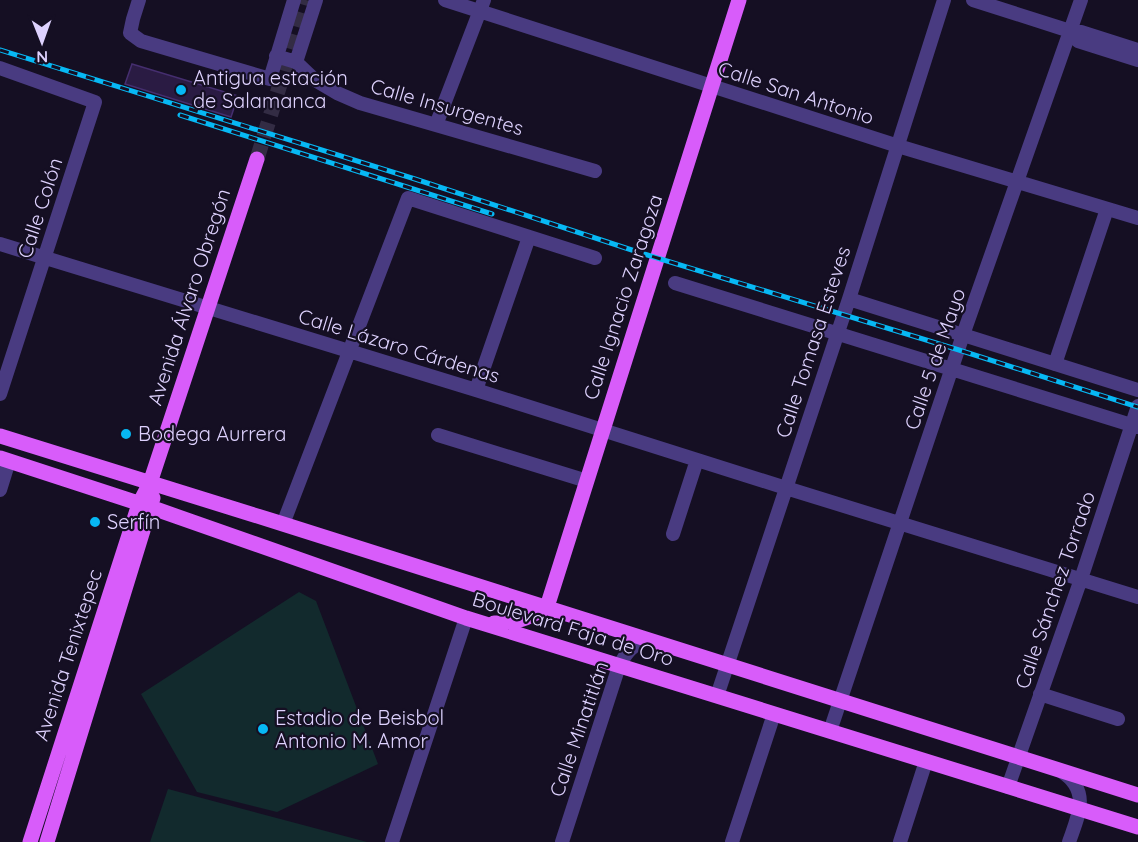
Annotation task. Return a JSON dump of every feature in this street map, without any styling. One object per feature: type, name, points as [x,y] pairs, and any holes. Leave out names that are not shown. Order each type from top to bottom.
[{"type":"main road","name":"Calle Ignacio Zaragoza","points":[[547,607],[739,0]]},
{"type":"main road","name":"Avenida Álvaro Obregón","points":[[154,484],[257,159]]},
{"type":"main road","name":"Boulevard Faja de Oro","points":[[0,436],[1138,795]]},
{"type":"main road","name":"Boulevard Faja de Oro","points":[[5,460],[144,505],[466,618],[1138,827]]},
{"type":"main road","name":"Avenida Tenixtepec","points":[[47,842],[80,710],[144,505],[154,484]]},
{"type":"main road","points":[[466,618],[508,623],[528,618],[547,607]]},
{"type":"main road","name":"Avenida Tenixtepec","points":[[30,842],[80,710]]},
{"type":"street","points":[[139,0],[130,33],[141,41],[270,79],[294,0]]},
{"type":"street","points":[[276,56],[296,62],[316,0]]},
{"type":"street","name":"Calle San Antonio","points":[[445,0],[482,5],[712,87],[1138,218]]},
{"type":"street","name":"Calle Tomasa Esteves","points":[[717,696],[849,299],[944,0]]},
{"type":"street","points":[[973,0],[1138,50]]},
{"type":"street","name":"Calle 5 de Mayo","points":[[830,731],[952,369],[1081,0]]},
{"type":"street","points":[[436,125],[482,5]]},
{"type":"street","points":[[1070,30],[1078,41],[1138,60]]},
{"type":"street","name":"Calle Insurgentes","points":[[296,62],[315,80],[336,93],[360,103],[595,171]]},
{"type":"street","name":"Calle Colón","points":[[0,68],[95,102],[0,394]]},
{"type":"street","points":[[283,524],[408,198],[595,258]]},
{"type":"street","points":[[1055,364],[1107,209]]},
{"type":"street","points":[[476,390],[529,237]]},
{"type":"street","name":"Calle Lázaro Cárdenas","points":[[0,244],[1138,597]]},
{"type":"street","points":[[675,283],[1135,426]]},
{"type":"street","points":[[849,299],[1138,390]]},
{"type":"street","name":"Calle Sánchez Torrado","points":[[1008,787],[1135,426],[1138,406]]},
{"type":"street","points":[[438,435],[587,481]]},
{"type":"street","points":[[0,490],[5,460]]},
{"type":"street","points":[[673,534],[697,460]]},
{"type":"street","points":[[392,842],[466,618]]},
{"type":"street","name":"Calle Minatitlán","points":[[562,842],[619,666],[632,647],[638,642],[647,640]]},
{"type":"street","points":[[1040,694],[1118,719]]},
{"type":"street","points":[[732,842],[774,714]]},
{"type":"street","points":[[900,842],[926,761]]},
{"type":"street","points":[[1057,769],[1071,778],[1079,792],[1080,809],[1070,842]]},
{"type":"green space","name":"Estadio de Beisbol Antonio M. Amor","points":[[299,592],[316,601],[378,764],[277,812],[197,792],[141,694]]},
{"type":"green space","points":[[168,789],[367,842],[150,842]]},
{"type":"building","name":"Antigua estación de Salamanca","points":[[132,64],[238,96],[231,117],[125,84]]},
{"type":"tunnel","points":[[257,159],[306,0]]},
{"type":"railway","points":[[0,50],[415,179],[641,253],[1138,407]]},
{"type":"railway","points":[[180,115],[492,214]]},
{"type":"place","name":"Antigua estación de Salamanca","points":[[181,90]]},
{"type":"place","name":"Bodega Aurrera","points":[[126,434]]},
{"type":"place","name":"Serfín","points":[[95,522]]},
{"type":"place","name":"Estadio de Beisbol Antonio M. Amor","points":[[263,729]]}]
